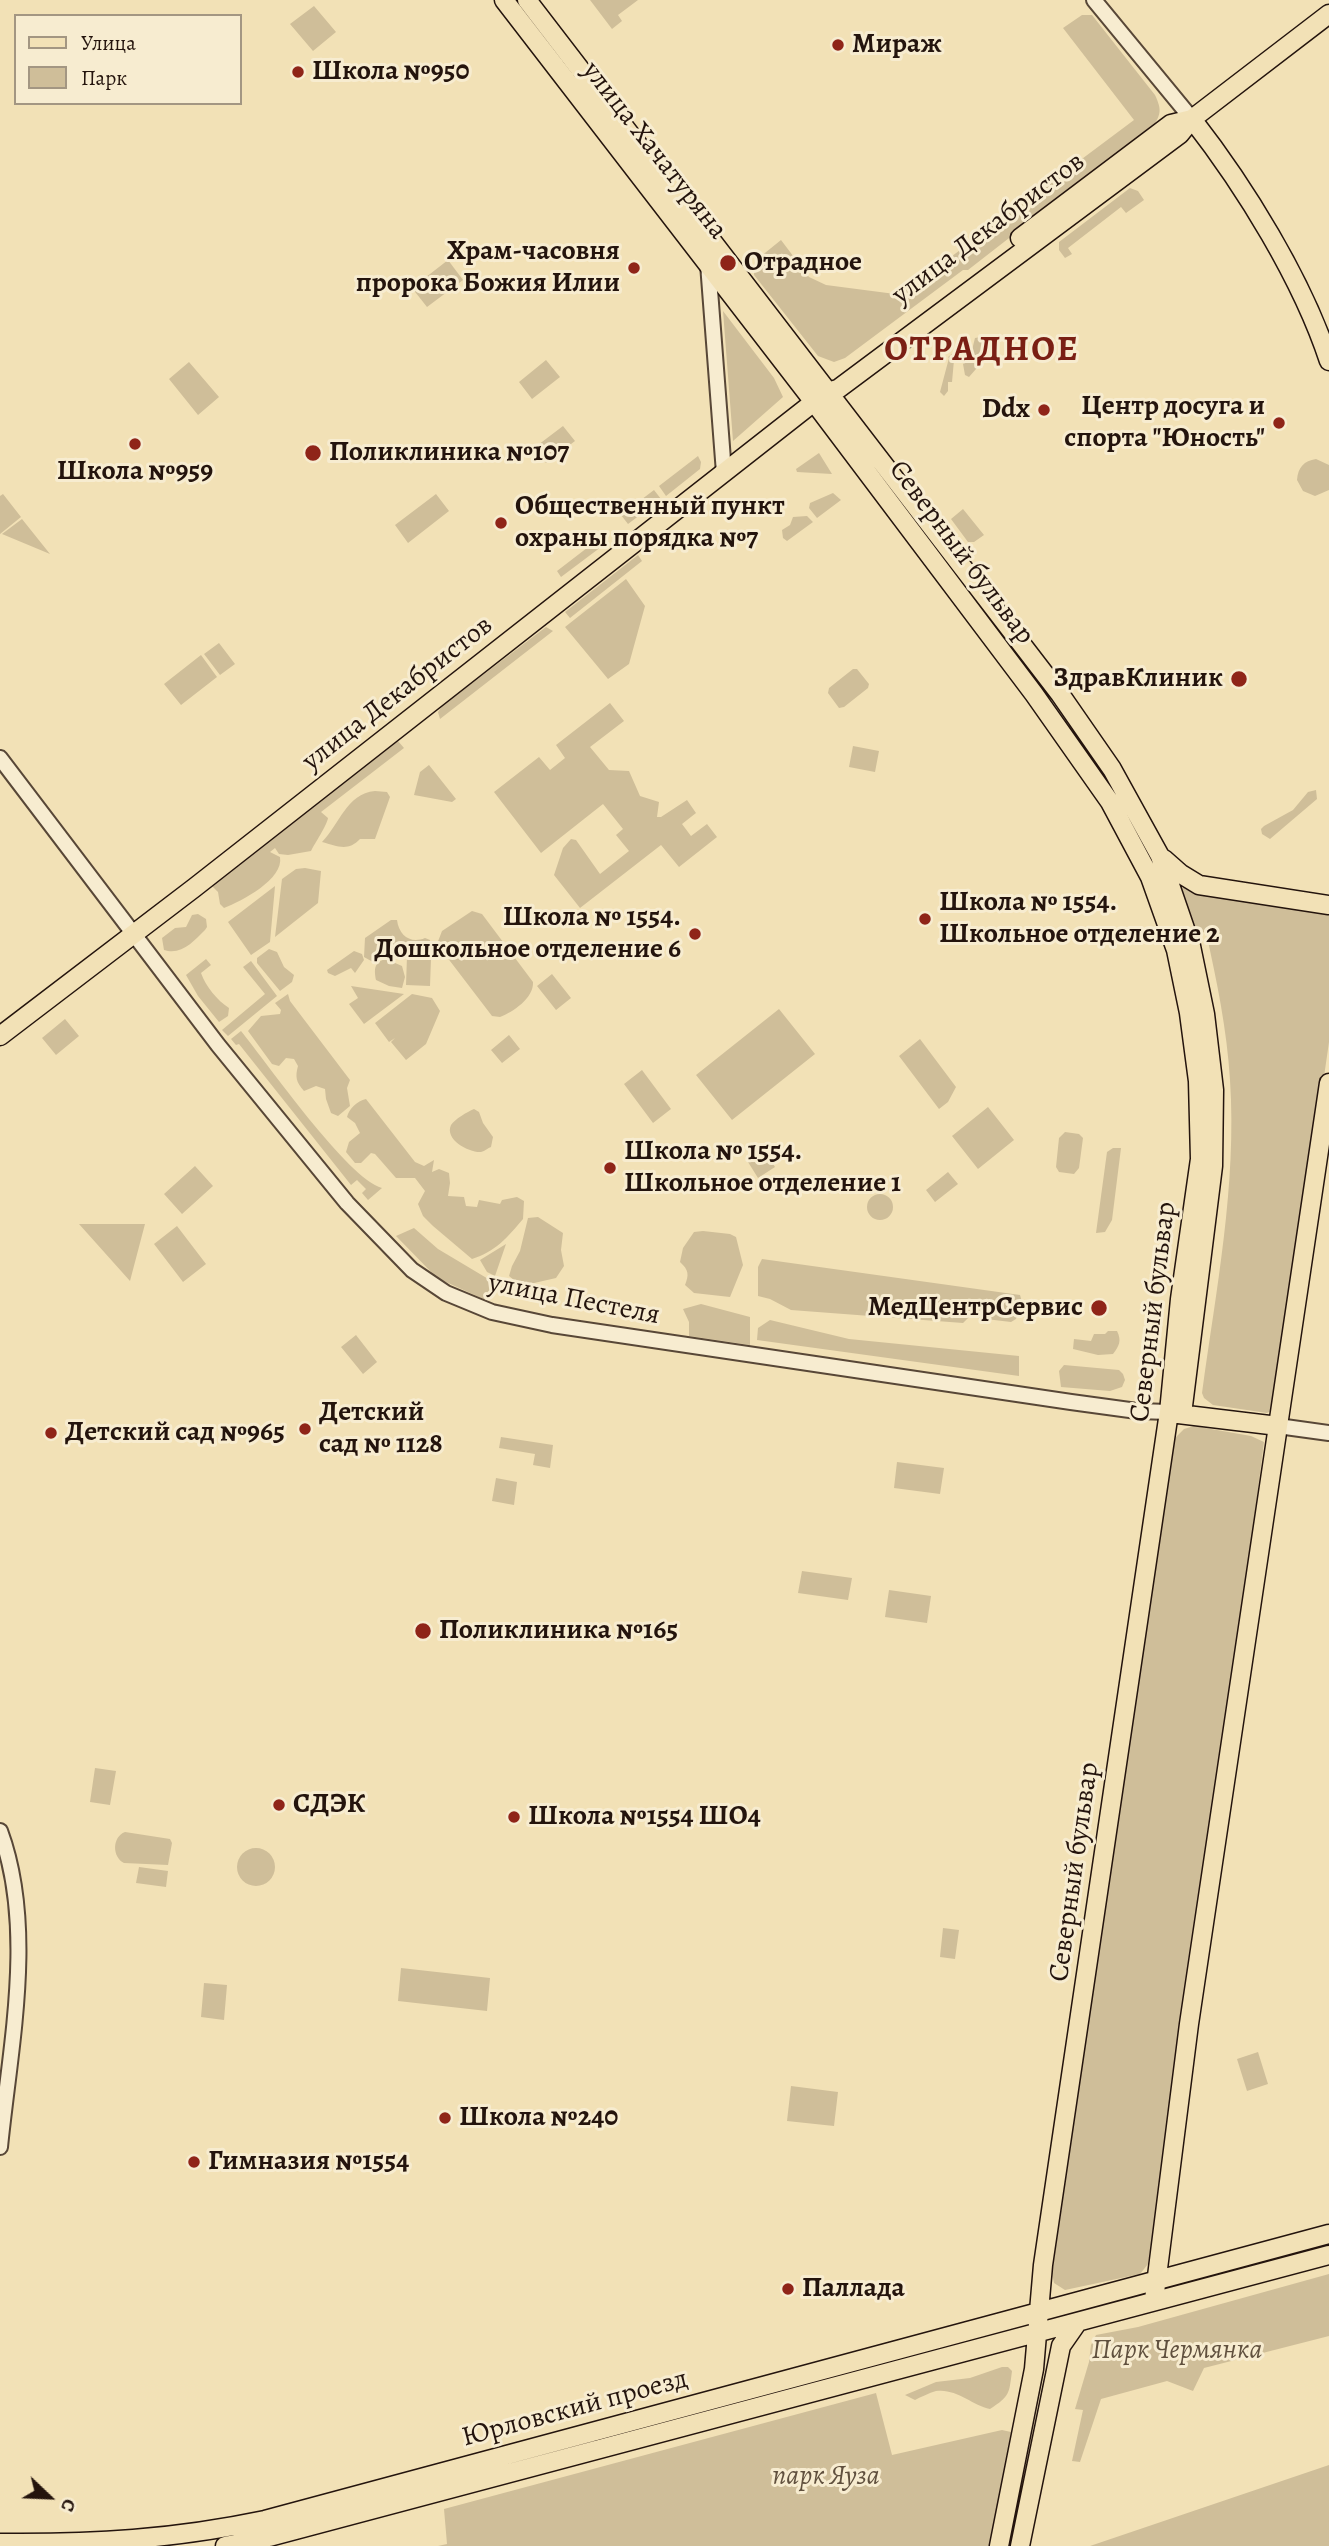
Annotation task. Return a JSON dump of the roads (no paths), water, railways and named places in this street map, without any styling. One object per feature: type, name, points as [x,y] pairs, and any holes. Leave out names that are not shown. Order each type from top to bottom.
[{"type":"main road","name":"улица Хачатуряна","points":[[504,0],[708,264],[820,397]]},
{"type":"main road","name":"улица Хачатуряна","points":[[527,0],[820,397]]},
{"type":"main road","name":"улица Декабристов","points":[[0,1035],[820,397],[838,389],[1180,134],[1192,119],[1329,14]]},
{"type":"main road","points":[[1192,119],[1239,185],[1284,261],[1329,361]]},
{"type":"main road","name":"Северный бульвар","points":[[820,397],[1060,694],[1112,769],[1160,856],[1179,906],[1191,946],[1205,1014],[1214,1090],[1213,1166],[1045,2252],[1034,2369],[999,2546]]},
{"type":"main road","name":"Северный бульвар","points":[[820,397],[1094,778],[1124,824],[1150,877],[1168,923],[1189,1013],[1198,1081],[1200,1159],[1180,1299],[1175,1413]]},
{"type":"main road","points":[[1160,856],[1199,885],[1329,905]]},
{"type":"main road","points":[[1154,2301],[1189,2024],[1329,1083]]},
{"type":"main road","points":[[1175,1413],[1278,1426]]},
{"type":"main road","name":"Юрловский проезд","points":[[0,2543],[136,2540],[188,2534],[265,2519],[1329,2234]]},
{"type":"main road","name":"Юрловский проезд","points":[[225,2546],[269,2537],[1329,2255]]},
{"type":"main road","points":[[1020,2546],[1061,2346],[1077,2323]]},
{"type":"street","points":[[1094,0],[1192,119]]},
{"type":"street","points":[[708,264],[724,473]]},
{"type":"street","name":"улица Пестеля","points":[[0,758],[218,1045],[359,1217],[412,1270],[446,1293],[470,1304],[513,1317],[602,1333],[1071,1402],[1175,1413]]},
{"type":"street","points":[[1278,1426],[1329,1433]]},
{"type":"street","points":[[0,1830],[9,1856],[17,1901],[19,1935],[0,2147]]},
{"type":"place","name":"Мираж","points":[[838,45]]},
{"type":"place","name":"Школа №950","points":[[298,72]]},
{"type":"place","name":"Отрадное","points":[[728,263]]},
{"type":"place","name":"Храм-часовня пророка Божия Илии","points":[[634,268]]},
{"type":"place","name":"Ddx","points":[[1044,410]]},
{"type":"place","name":"Центр досуга и спорта \"Юность\"","points":[[1279,423]]},
{"type":"place","name":"Школа №959","points":[[135,444]]},
{"type":"place","name":"Поликлиника №107","points":[[313,453]]},
{"type":"place","name":"Общественный пункт охраны порядка №7","points":[[501,523]]},
{"type":"place","name":"ЗдравКлиник","points":[[1239,679]]},
{"type":"place","name":"Школа № 1554. Школьное отделение 2","points":[[925,919]]},
{"type":"place","name":"Школа № 1554. Дошкольное отделение 6","points":[[695,934]]},
{"type":"place","name":"Школа № 1554. Школьное отделение 1","points":[[610,1168]]},
{"type":"place","name":"МедЦентрСервис","points":[[1099,1308]]},
{"type":"place","name":"Детский сад № 1128","points":[[305,1429]]},
{"type":"place","name":"Детский сад №965","points":[[51,1433]]},
{"type":"place","name":"Поликлиника №165","points":[[423,1631]]},
{"type":"place","name":"СДЭК","points":[[279,1805]]},
{"type":"place","name":"Школа №1554 ШО4","points":[[514,1817]]},
{"type":"place","name":"Школа №240","points":[[445,2118]]},
{"type":"place","name":"Гимназия №1554","points":[[194,2162]]},
{"type":"place","name":"Паллада","points":[[788,2289]]},
{"type":"district","name":"ОТРАДНОЕ","points":[[982,351]]},
{"type":"park label","name":"Парк Чермянка","points":[[1177,2351]]},
{"type":"park label","name":"парк Яуза","points":[[826,2477]]}]
